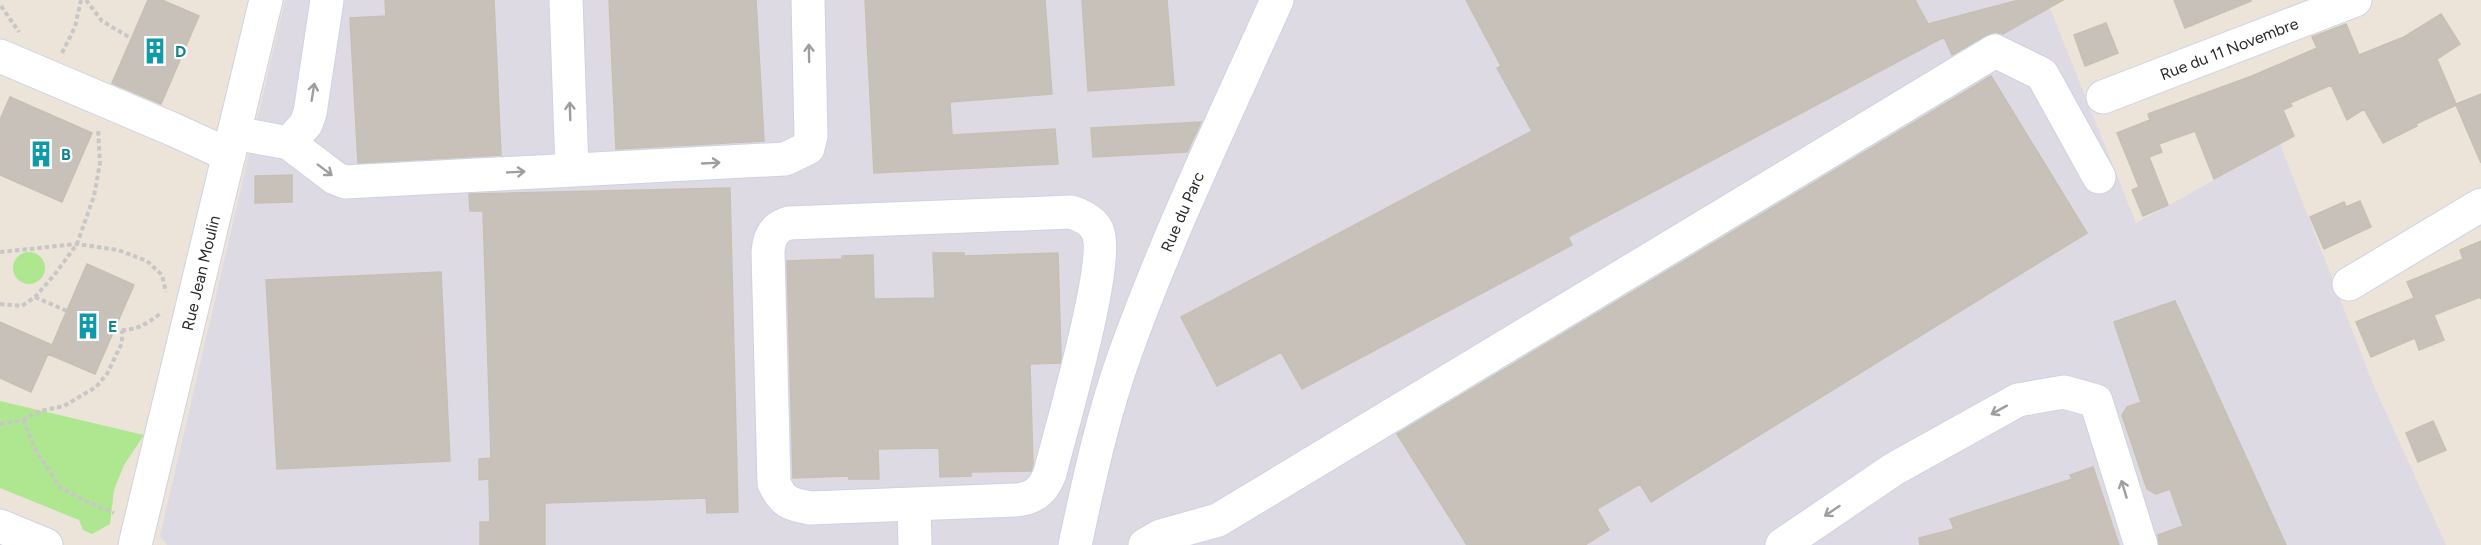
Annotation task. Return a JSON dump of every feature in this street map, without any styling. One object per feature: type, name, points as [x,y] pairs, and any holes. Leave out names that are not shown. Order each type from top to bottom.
[{"type":"street","name":"Rue Jean Moulin","points":[[127,531],[181,307],[231,144],[266,0]]},
{"type":"street","points":[[289,143],[306,124],[310,113],[327,0]]},
{"type":"street","points":[[566,0],[572,169]]},
{"type":"street","points":[[0,56],[109,102],[231,144],[289,143],[335,178],[345,182],[785,159],[808,148],[811,136],[808,0]]},
{"type":"street","name":"Rue du Parc","points":[[1075,545],[1101,427],[1125,352],[1164,254],[1277,0]]},
{"type":"street","name":"Rue du 11 Novembre","points":[[2103,97],[2355,0]]},
{"type":"street","points":[[1145,545],[1161,536],[1218,520],[1995,51],[2042,74],[2098,177]]},
{"type":"street","points":[[2349,284],[2481,206]]},
{"type":"street","points":[[1071,212],[1088,220],[1097,230],[1101,253],[1095,291],[1046,484],[1038,494],[1026,500],[914,505],[810,508],[790,504],[779,494],[774,483],[769,239],[780,226],[789,223],[1071,212]]},
{"type":"street","points":[[1782,545],[1894,469],[2018,400],[2064,392],[2096,401],[2141,545]]},
{"type":"street","points":[[914,505],[915,545]]},
{"type":"street","points":[[0,526],[46,545]]},
{"type":"path","points":[[0,7],[3,0]]},
{"type":"path","points":[[44,75],[69,40],[75,27],[81,0]]},
{"type":"path","points":[[86,0],[102,21],[129,37]]},
{"type":"path","points":[[0,304],[22,306],[35,297],[77,244],[94,196],[100,164],[97,131],[109,102]]},
{"type":"path","points":[[0,252],[77,244],[118,250],[147,261],[162,275],[181,307],[145,326],[122,331],[114,330]]},
{"type":"path","points":[[35,297],[67,311]]},
{"type":"path","points":[[0,424],[23,420],[40,411],[64,406],[96,387],[107,374],[122,343],[122,331]]},
{"type":"path","points":[[23,420],[36,451],[60,488],[85,501],[112,510],[127,531]]},
{"type":"shaded area","points":[[285,0],[2057,0],[2049,6],[2136,223],[2280,144],[2373,384],[2446,545],[167,545],[160,536]]},
{"type":"green space","points":[[29,252],[40,257],[45,268],[40,279],[29,284],[18,279],[13,268],[18,257]]},
{"type":"green space","points":[[0,401],[144,435],[124,465],[114,490],[110,524],[92,534],[83,530],[79,520],[0,488]]},
{"type":"building","name":"D","points":[[148,0],[162,0],[199,16],[161,104],[112,83]]},
{"type":"building","points":[[385,0],[494,0],[501,155],[358,163],[350,18],[386,16]]},
{"type":"building","points":[[609,0],[756,0],[764,141],[616,149]]},
{"type":"building","points":[[865,0],[1045,0],[1052,94],[950,102],[952,135],[1055,129],[1058,164],[874,173]]},
{"type":"building","points":[[1082,0],[1167,0],[1174,85],[1088,91]]},
{"type":"building","points":[[1466,0],[1915,0],[1928,24],[2019,0],[2063,0],[2003,34],[1995,32],[1986,35],[1952,55],[1944,37],[1568,237],[1572,245],[1302,389],[1281,352],[1217,386],[1181,317],[1532,131],[1497,68],[1501,66]]},
{"type":"building","points":[[2174,0],[2251,0],[2251,1],[2185,28]]},
{"type":"building","points":[[2441,14],[2460,44],[2437,59],[2456,104],[2481,94],[2481,163],[2456,105],[2383,143],[2364,109],[2347,120],[2331,85],[2290,103],[2292,106],[2283,110],[2294,136],[2214,179],[2195,131],[2159,144],[2162,152],[2149,157],[2168,205],[2143,216],[2132,190],[2139,187],[2117,133],[2150,120],[2148,114],[2252,76],[2317,48],[2312,37],[2346,24],[2359,55],[2404,37]]},
{"type":"building","points":[[2106,23],[2118,53],[2085,66],[2074,35]]},
{"type":"building","points":[[1991,76],[2087,233],[1651,502],[1640,484],[1597,509],[1609,530],[1585,545],[1467,545],[1397,434]]},
{"type":"building","name":"B","points":[[10,97],[92,133],[62,202],[0,175],[0,120]]},
{"type":"building","points":[[1201,122],[1187,152],[1093,157],[1091,128]]},
{"type":"building","points":[[292,175],[292,202],[255,203],[255,176]]},
{"type":"building","points":[[730,188],[738,512],[707,513],[706,498],[545,503],[545,545],[480,545],[480,522],[490,522],[489,479],[479,480],[479,459],[491,458],[483,211],[470,211],[469,194]]},
{"type":"building","points":[[2360,201],[2371,227],[2324,249],[2310,217],[2344,202],[2346,207]]},
{"type":"building","points":[[2481,241],[2481,299],[2480,297],[2434,315],[2444,340],[2419,350],[2415,338],[2371,357],[2356,322],[2414,298],[2407,282],[2463,259],[2460,250]]},
{"type":"building","points":[[933,253],[964,253],[964,256],[1058,253],[1061,358],[1060,363],[1030,364],[1033,464],[1031,471],[971,472],[971,476],[940,477],[939,448],[878,449],[879,479],[849,479],[849,476],[793,478],[787,261],[842,259],[842,256],[873,255],[874,299],[935,298]]},
{"type":"building","name":"E","points":[[87,264],[134,285],[95,374],[48,354],[31,392],[0,378],[0,322],[52,345]]},
{"type":"building","points":[[441,272],[450,461],[277,469],[266,280]]},
{"type":"building","points":[[2175,301],[2286,545],[2159,545],[2158,535],[2183,526],[2170,489],[2156,494],[2147,489],[2122,415],[2127,407],[2141,402],[2114,322]]},
{"type":"building","points":[[2433,421],[2446,450],[2418,462],[2406,433]]},
{"type":"building","points":[[2093,467],[2119,545],[1920,545],[1919,538],[1954,529],[1950,519],[2072,479],[2070,475]]},
{"type":"place","name":"D","points":[[155,51]]},
{"type":"place","name":"B","points":[[41,154]]},
{"type":"place","name":"E","points":[[88,326]]}]
